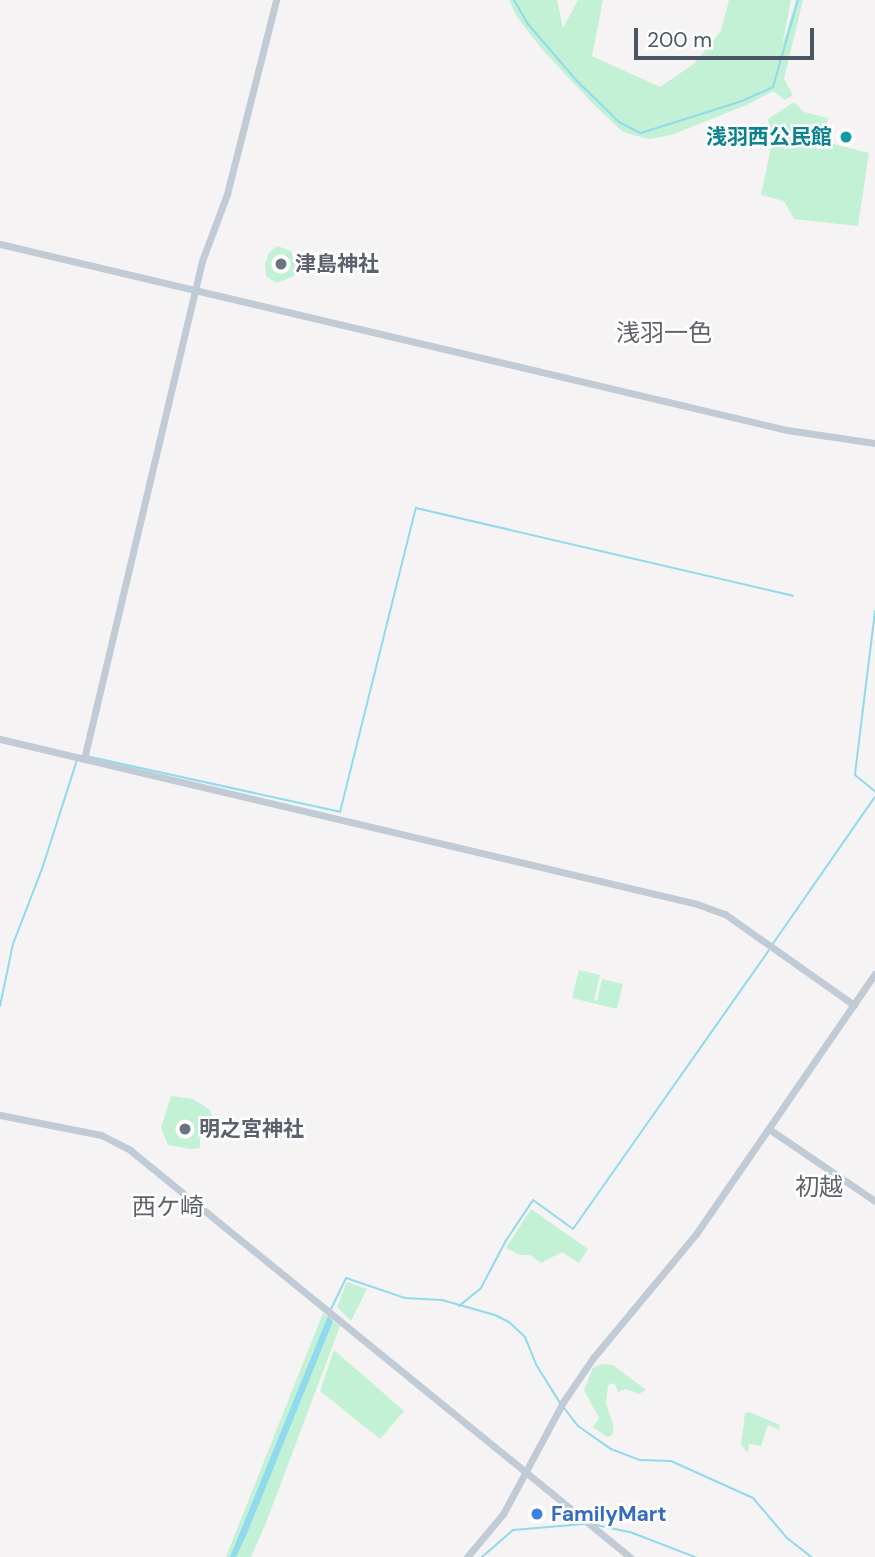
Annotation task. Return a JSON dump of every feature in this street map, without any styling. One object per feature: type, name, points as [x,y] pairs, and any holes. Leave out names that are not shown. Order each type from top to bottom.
[{"type":"street","points":[[84,759],[204,252],[227,194],[276,0]]},
{"type":"street","points":[[0,244],[786,430],[875,443]]},
{"type":"street","points":[[0,739],[697,904],[725,914],[854,1005]]},
{"type":"street","points":[[467,1557],[503,1514],[564,1402],[593,1358],[696,1234],[875,974]]},
{"type":"street","points":[[0,1115],[101,1135],[118,1142],[327,1308],[630,1557]]},
{"type":"street","points":[[769,1129],[875,1201]]},
{"type":"green space","points":[[509,0],[557,0],[563,28],[578,0],[603,0],[592,56],[660,87],[695,63],[721,31],[729,0],[791,0],[782,46],[796,0],[803,0],[784,79],[793,95],[785,100],[773,91],[749,104],[671,135],[650,139],[633,135],[622,131],[595,106],[541,48],[517,17]]},
{"type":"green space","points":[[794,102],[804,112],[828,118],[822,141],[869,153],[858,226],[794,219],[784,201],[761,195],[772,142],[768,119]]},
{"type":"green space","points":[[277,246],[291,251],[295,267],[294,276],[277,283],[266,276],[265,264],[269,253]]},
{"type":"green space","points":[[579,970],[600,975],[594,1000],[597,1001],[602,979],[623,984],[617,1009],[572,998]]},
{"type":"green space","points":[[171,1096],[193,1099],[209,1109],[215,1124],[200,1138],[200,1148],[168,1145],[161,1128]]},
{"type":"green space","points":[[531,1209],[588,1249],[579,1263],[562,1252],[541,1263],[530,1255],[520,1255],[506,1248]]},
{"type":"green space","points":[[347,1282],[367,1289],[351,1321],[337,1307]]},
{"type":"green space","points":[[323,1313],[340,1326],[266,1523],[251,1557],[226,1557]]},
{"type":"green space","points":[[334,1350],[404,1411],[380,1439],[320,1391]]},
{"type":"green space","points":[[601,1364],[613,1365],[646,1390],[639,1394],[626,1389],[618,1392],[614,1383],[608,1385],[606,1404],[614,1427],[612,1435],[607,1437],[593,1427],[599,1418],[584,1390],[593,1368]]},
{"type":"green space","points":[[749,1412],[780,1425],[779,1430],[768,1425],[761,1446],[749,1444],[748,1453],[741,1445],[745,1413]]},
{"type":"water","points":[[328,1316],[333,1321],[248,1531],[236,1557],[230,1557]]},
{"type":"waterway","points":[[514,0],[528,24],[576,80],[619,122],[641,133],[742,101],[773,87],[798,0]]},
{"type":"waterway","points":[[86,756],[340,812],[416,508],[793,596]]},
{"type":"waterway","points":[[875,611],[855,775],[875,791]]},
{"type":"waterway","points":[[0,1006],[13,944],[42,869],[77,760]]},
{"type":"waterway","points":[[772,945],[875,797]]},
{"type":"waterway","points":[[459,1306],[481,1288],[505,1242],[533,1200],[573,1229],[769,950]]},
{"type":"waterway","points":[[331,1309],[346,1278],[405,1298],[442,1300],[495,1315],[509,1322],[525,1337],[537,1366],[560,1403]]},
{"type":"waterway","points":[[564,1408],[578,1426],[611,1449],[640,1460],[671,1461],[753,1498],[787,1538],[811,1557]]},
{"type":"waterway","points":[[482,1557],[513,1530],[584,1524]]},
{"type":"waterway","points":[[596,1525],[630,1532],[695,1557]]},
{"type":"place","name":"浅羽西公民館","points":[[846,137]]},
{"type":"place","name":"津島神社","points":[[281,264]]},
{"type":"place","name":"明之宮神社","points":[[185,1129]]},
{"type":"place","name":"FamilyMart","points":[[537,1514]]},
{"type":"district","name":"浅羽一色","points":[[664,333]]},
{"type":"district","name":"初越","points":[[819,1187]]},
{"type":"district","name":"西ケ崎","points":[[168,1207]]}]
